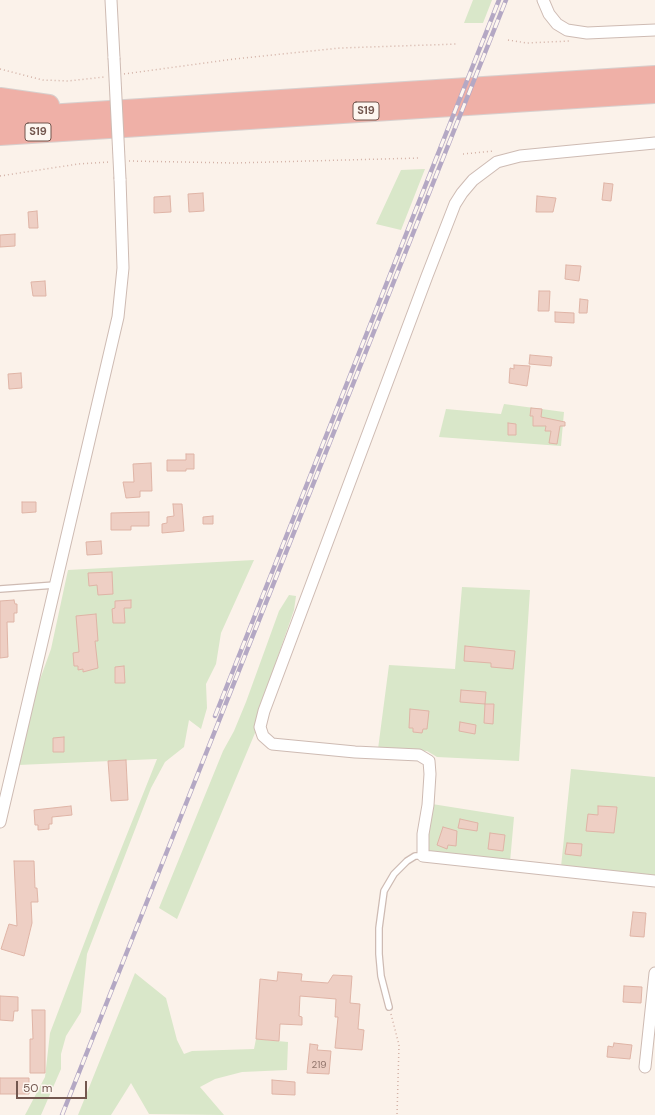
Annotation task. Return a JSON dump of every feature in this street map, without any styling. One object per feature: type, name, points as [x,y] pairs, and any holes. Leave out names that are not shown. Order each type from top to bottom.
[{"type":"highway","name":"S19","points":[[0,118],[655,76]]},
{"type":"highway","name":"S19","points":[[0,135],[655,93]]},
{"type":"highway","points":[[0,98],[28,103],[114,110]]},
{"type":"street","points":[[0,822],[107,368],[120,304],[123,258],[111,0]]},
{"type":"street","points":[[544,0],[549,14],[557,24],[568,30],[587,33],[655,30]]},
{"type":"street","points":[[655,143],[520,156],[497,162],[473,180],[462,193],[455,204],[425,283],[264,711],[260,727],[263,736],[272,744],[356,752],[419,755],[428,760],[430,774],[428,805],[423,834],[423,856],[655,881]]},
{"type":"street","points":[[645,1067],[655,972]]},
{"type":"lane","points":[[0,588],[55,585]]},
{"type":"lane","points":[[390,1007],[381,976],[379,954],[379,928],[384,890],[394,874],[407,861],[415,856],[423,856]]},
{"type":"path","points":[[122,75],[234,59],[340,48],[458,44]]},
{"type":"path","points":[[0,68],[23,76],[49,80],[68,81],[108,76]]},
{"type":"path","points":[[124,161],[234,163],[420,158]]},
{"type":"path","points":[[0,176],[78,164],[116,162]]},
{"type":"path","points":[[390,1007],[399,1045],[397,1115]]},
{"type":"green space","points":[[473,0],[492,0],[483,23],[464,23]]},
{"type":"green space","points":[[425,169],[401,230],[376,224],[401,170]]},
{"type":"green space","points":[[504,404],[564,412],[561,446],[439,437],[446,409],[501,414]]},
{"type":"green space","points":[[254,560],[221,633],[216,664],[206,684],[207,708],[201,729],[189,720],[184,747],[165,762],[151,788],[87,954],[81,1012],[66,1036],[61,1054],[61,1069],[41,1115],[25,1115],[45,1077],[50,1033],[157,759],[18,765],[30,707],[51,649],[68,570]]},
{"type":"green space","points":[[462,587],[530,590],[519,761],[437,757],[427,751],[378,749],[389,665],[455,669]]},
{"type":"green space","points":[[289,595],[296,596],[294,610],[268,685],[255,733],[177,919],[159,908],[223,751],[234,731],[246,702],[279,611]]},
{"type":"green space","points":[[571,769],[655,777],[655,878],[561,867]]},
{"type":"green space","points":[[432,804],[514,817],[510,862],[430,853],[426,847]]},
{"type":"green space","points":[[135,973],[166,998],[177,1040],[184,1054],[192,1051],[254,1049],[256,1039],[288,1042],[287,1070],[242,1072],[215,1079],[200,1087],[224,1115],[149,1114],[131,1083],[111,1115],[78,1115]]},
{"type":"building","points":[[604,183],[613,184],[611,201],[602,200]]},
{"type":"building","points":[[203,193],[204,211],[189,212],[188,194]]},
{"type":"building","points":[[170,196],[171,212],[154,213],[154,197]]},
{"type":"building","points":[[537,196],[556,198],[553,212],[536,212]]},
{"type":"building","points":[[37,211],[38,228],[29,228],[28,212]]},
{"type":"building","points":[[15,234],[15,246],[0,247],[0,235]]},
{"type":"building","points":[[566,265],[581,266],[579,281],[565,279]]},
{"type":"building","points":[[45,281],[46,296],[33,296],[31,282]]},
{"type":"building","points":[[539,291],[550,291],[549,311],[538,311]]},
{"type":"building","points":[[580,299],[588,300],[587,313],[579,313]]},
{"type":"building","points":[[555,312],[574,313],[574,323],[555,322]]},
{"type":"building","points":[[530,355],[552,357],[551,366],[529,364]]},
{"type":"building","points":[[514,365],[530,366],[527,386],[509,383],[510,368],[514,369]]},
{"type":"building","points":[[21,373],[22,388],[9,389],[8,374]]},
{"type":"building","points":[[531,408],[542,409],[541,417],[565,422],[565,426],[560,426],[557,444],[549,443],[551,431],[545,431],[546,426],[533,426],[533,416],[530,416]]},
{"type":"building","points":[[508,423],[516,424],[516,435],[508,435]]},
{"type":"building","points":[[186,454],[194,454],[194,469],[186,469],[186,471],[167,471],[167,460],[186,460]]},
{"type":"building","points":[[151,463],[152,491],[140,491],[140,497],[126,498],[123,482],[134,482],[133,464]]},
{"type":"building","points":[[22,502],[36,502],[36,512],[22,513]]},
{"type":"building","points":[[173,504],[182,504],[184,531],[162,533],[162,524],[167,523],[167,517],[174,516]]},
{"type":"building","points":[[149,512],[149,526],[131,526],[131,530],[111,530],[111,513]]},
{"type":"building","points":[[213,516],[213,524],[203,524],[203,517]]},
{"type":"building","points":[[101,541],[102,554],[87,555],[86,542]]},
{"type":"building","points":[[112,572],[113,594],[98,595],[97,585],[89,586],[88,573]]},
{"type":"building","points":[[14,600],[15,604],[17,604],[17,613],[14,613],[14,622],[7,622],[8,657],[0,658],[0,601]]},
{"type":"building","points":[[131,600],[131,608],[124,608],[125,623],[113,623],[112,609],[115,608],[115,601]]},
{"type":"building","points":[[96,614],[98,641],[95,641],[98,668],[83,672],[83,669],[78,670],[78,666],[74,666],[73,653],[79,652],[76,616]]},
{"type":"building","points":[[465,646],[515,651],[513,669],[491,667],[491,663],[464,661]]},
{"type":"building","points":[[124,666],[125,683],[115,683],[115,667]]},
{"type":"building","points":[[461,690],[486,692],[485,704],[460,702]]},
{"type":"building","points":[[485,704],[494,704],[493,724],[484,723]]},
{"type":"building","points":[[410,709],[429,711],[427,729],[423,729],[422,733],[413,732],[413,728],[409,728]]},
{"type":"building","points":[[460,722],[476,725],[475,734],[459,731]]},
{"type":"building","points":[[64,737],[64,752],[53,752],[53,738]]},
{"type":"building","points":[[126,760],[128,800],[111,801],[108,761]]},
{"type":"building","points":[[71,806],[72,815],[52,817],[52,824],[49,824],[49,829],[38,830],[38,825],[35,825],[34,810]]},
{"type":"building","points":[[598,806],[617,807],[614,833],[586,831],[588,814],[598,815]]},
{"type":"building","points":[[460,819],[478,823],[477,831],[458,828]]},
{"type":"building","points":[[443,827],[457,831],[456,846],[448,845],[447,849],[437,845]]},
{"type":"building","points":[[490,833],[505,835],[503,851],[488,849]]},
{"type":"building","points":[[567,843],[582,844],[581,856],[565,854]]},
{"type":"building","points":[[14,861],[34,861],[35,888],[37,888],[38,902],[31,902],[32,923],[24,956],[1,949],[9,924],[17,926]]},
{"type":"building","points":[[633,912],[646,913],[644,937],[630,936]]},
{"type":"building","points":[[278,972],[302,974],[301,981],[328,983],[333,975],[352,976],[350,1003],[360,1004],[358,1029],[364,1030],[362,1050],[335,1048],[338,1017],[335,1017],[336,999],[300,996],[299,1016],[302,1017],[302,1025],[280,1024],[279,1041],[256,1039],[260,979],[277,981]]},
{"type":"building","points":[[624,986],[642,987],[641,1003],[623,1002]]},
{"type":"building","points":[[0,996],[18,997],[18,1011],[14,1011],[13,1021],[0,1020]]},
{"type":"building","points":[[32,1010],[45,1010],[45,1073],[30,1073],[30,1039],[33,1039]]},
{"type":"building","points":[[614,1043],[632,1045],[630,1059],[607,1057],[608,1046],[613,1047]]},
{"type":"building","points":[[310,1044],[318,1045],[317,1050],[331,1051],[329,1074],[307,1073]]},
{"type":"building","points":[[0,1078],[29,1078],[29,1094],[0,1094]]},
{"type":"building","points":[[272,1080],[295,1082],[295,1095],[272,1094]]},
{"type":"railway","points":[[215,716],[499,0]]},
{"type":"railway","points":[[62,1115],[506,0]]}]
